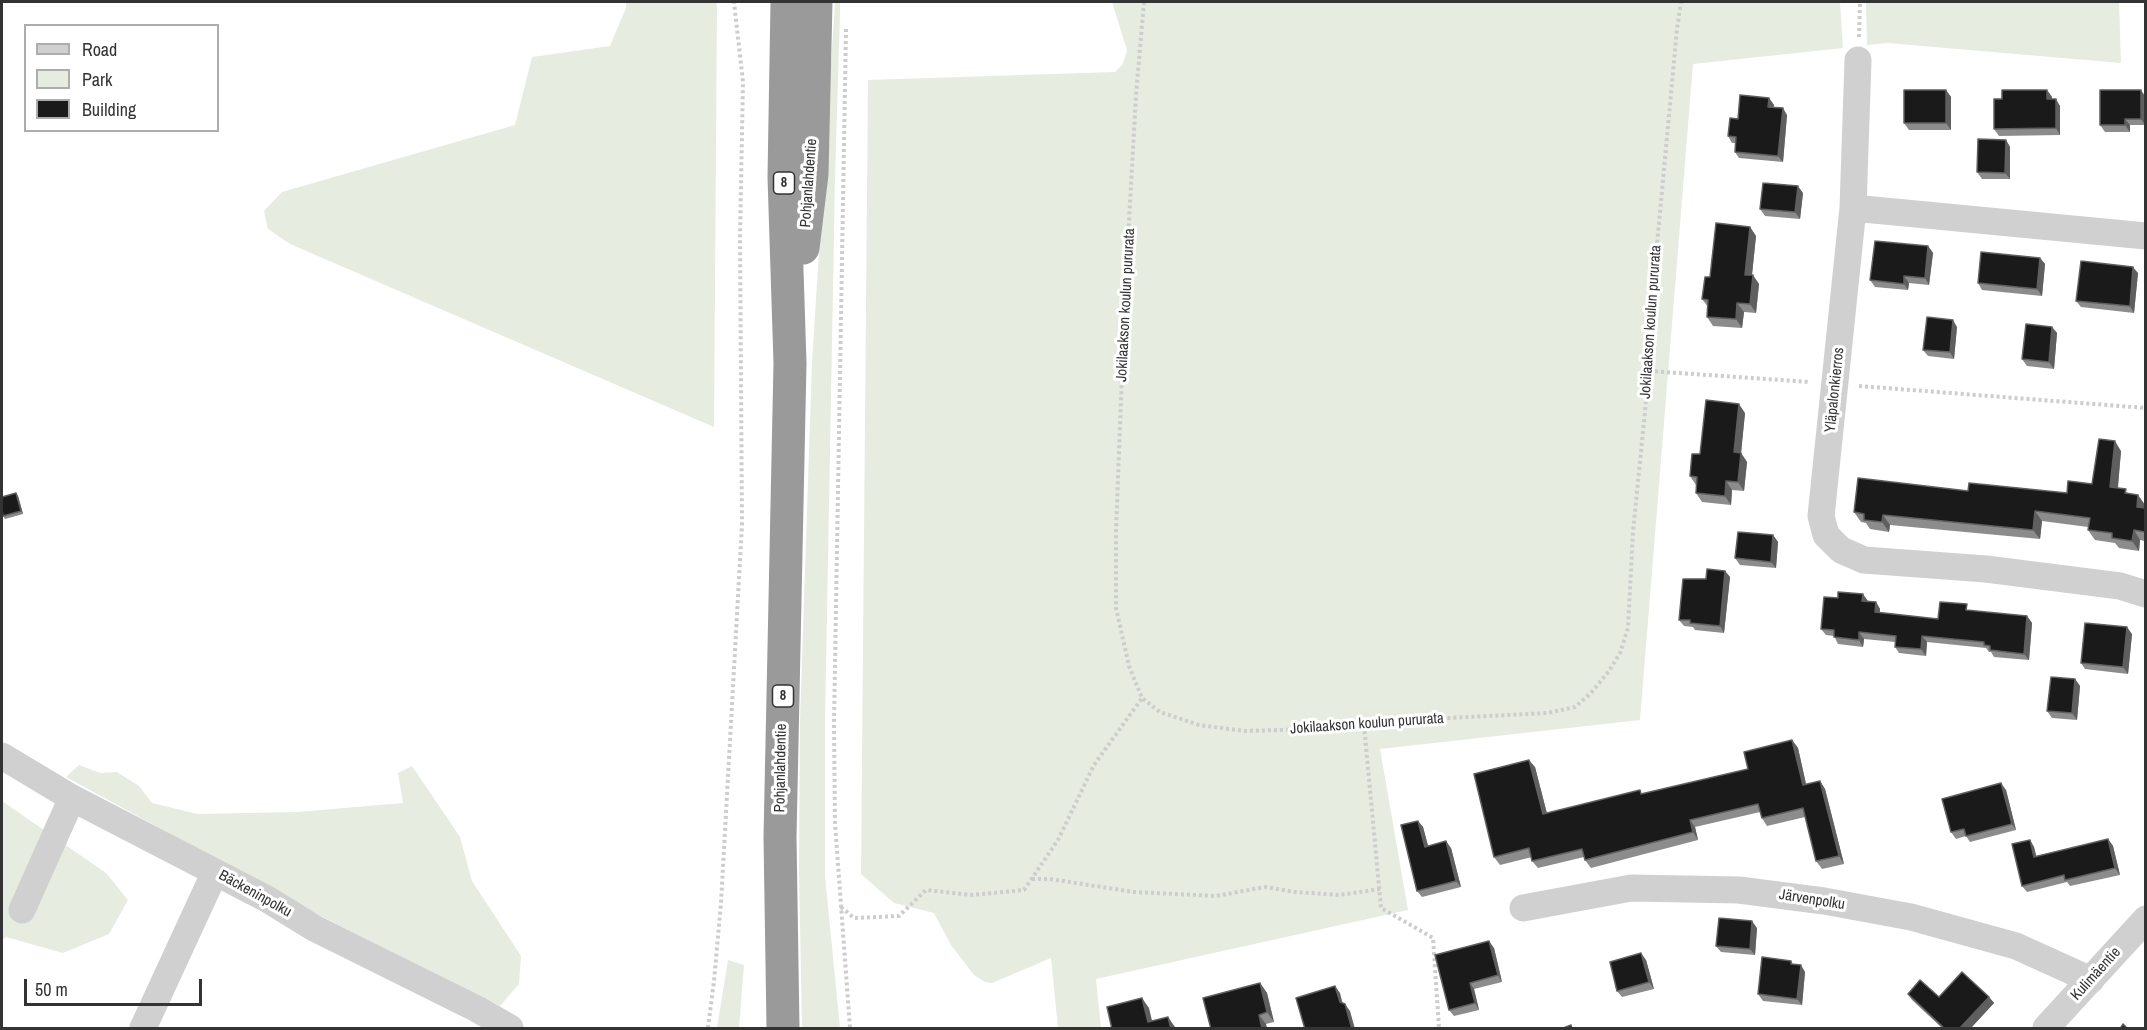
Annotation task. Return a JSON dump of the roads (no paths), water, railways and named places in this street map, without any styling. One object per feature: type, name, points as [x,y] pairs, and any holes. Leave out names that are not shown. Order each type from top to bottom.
[{"type":"highway","name":"Pohjanlahdentie","points":[[783,1029],[780,837],[790,363],[784,177],[787,2]]},
{"type":"highway","name":"Pohjanlahdentie","points":[[790,363],[812,174],[816,2]]},
{"type":"street","name":"Yläpalonkierros","points":[[1858,60],[1853,208],[1821,516],[1826,535],[1841,549],[1864,560],[1986,569],[2120,586],[2145,594]]},
{"type":"street","points":[[1853,208],[2145,236]]},
{"type":"street","name":"Bäckeninpolku","points":[[2,756],[72,798],[267,899],[314,928],[477,1009],[510,1029]]},
{"type":"street","points":[[22,910],[72,798]]},
{"type":"street","points":[[143,1029],[215,872]]},
{"type":"street","name":"Järvenpolku","points":[[1523,908],[1631,888],[1739,890],[1824,901],[1911,917],[1955,928],[2016,946],[2091,980]]},
{"type":"street","name":"Kulimäentie","points":[[2046,1029],[2145,920]]}]
